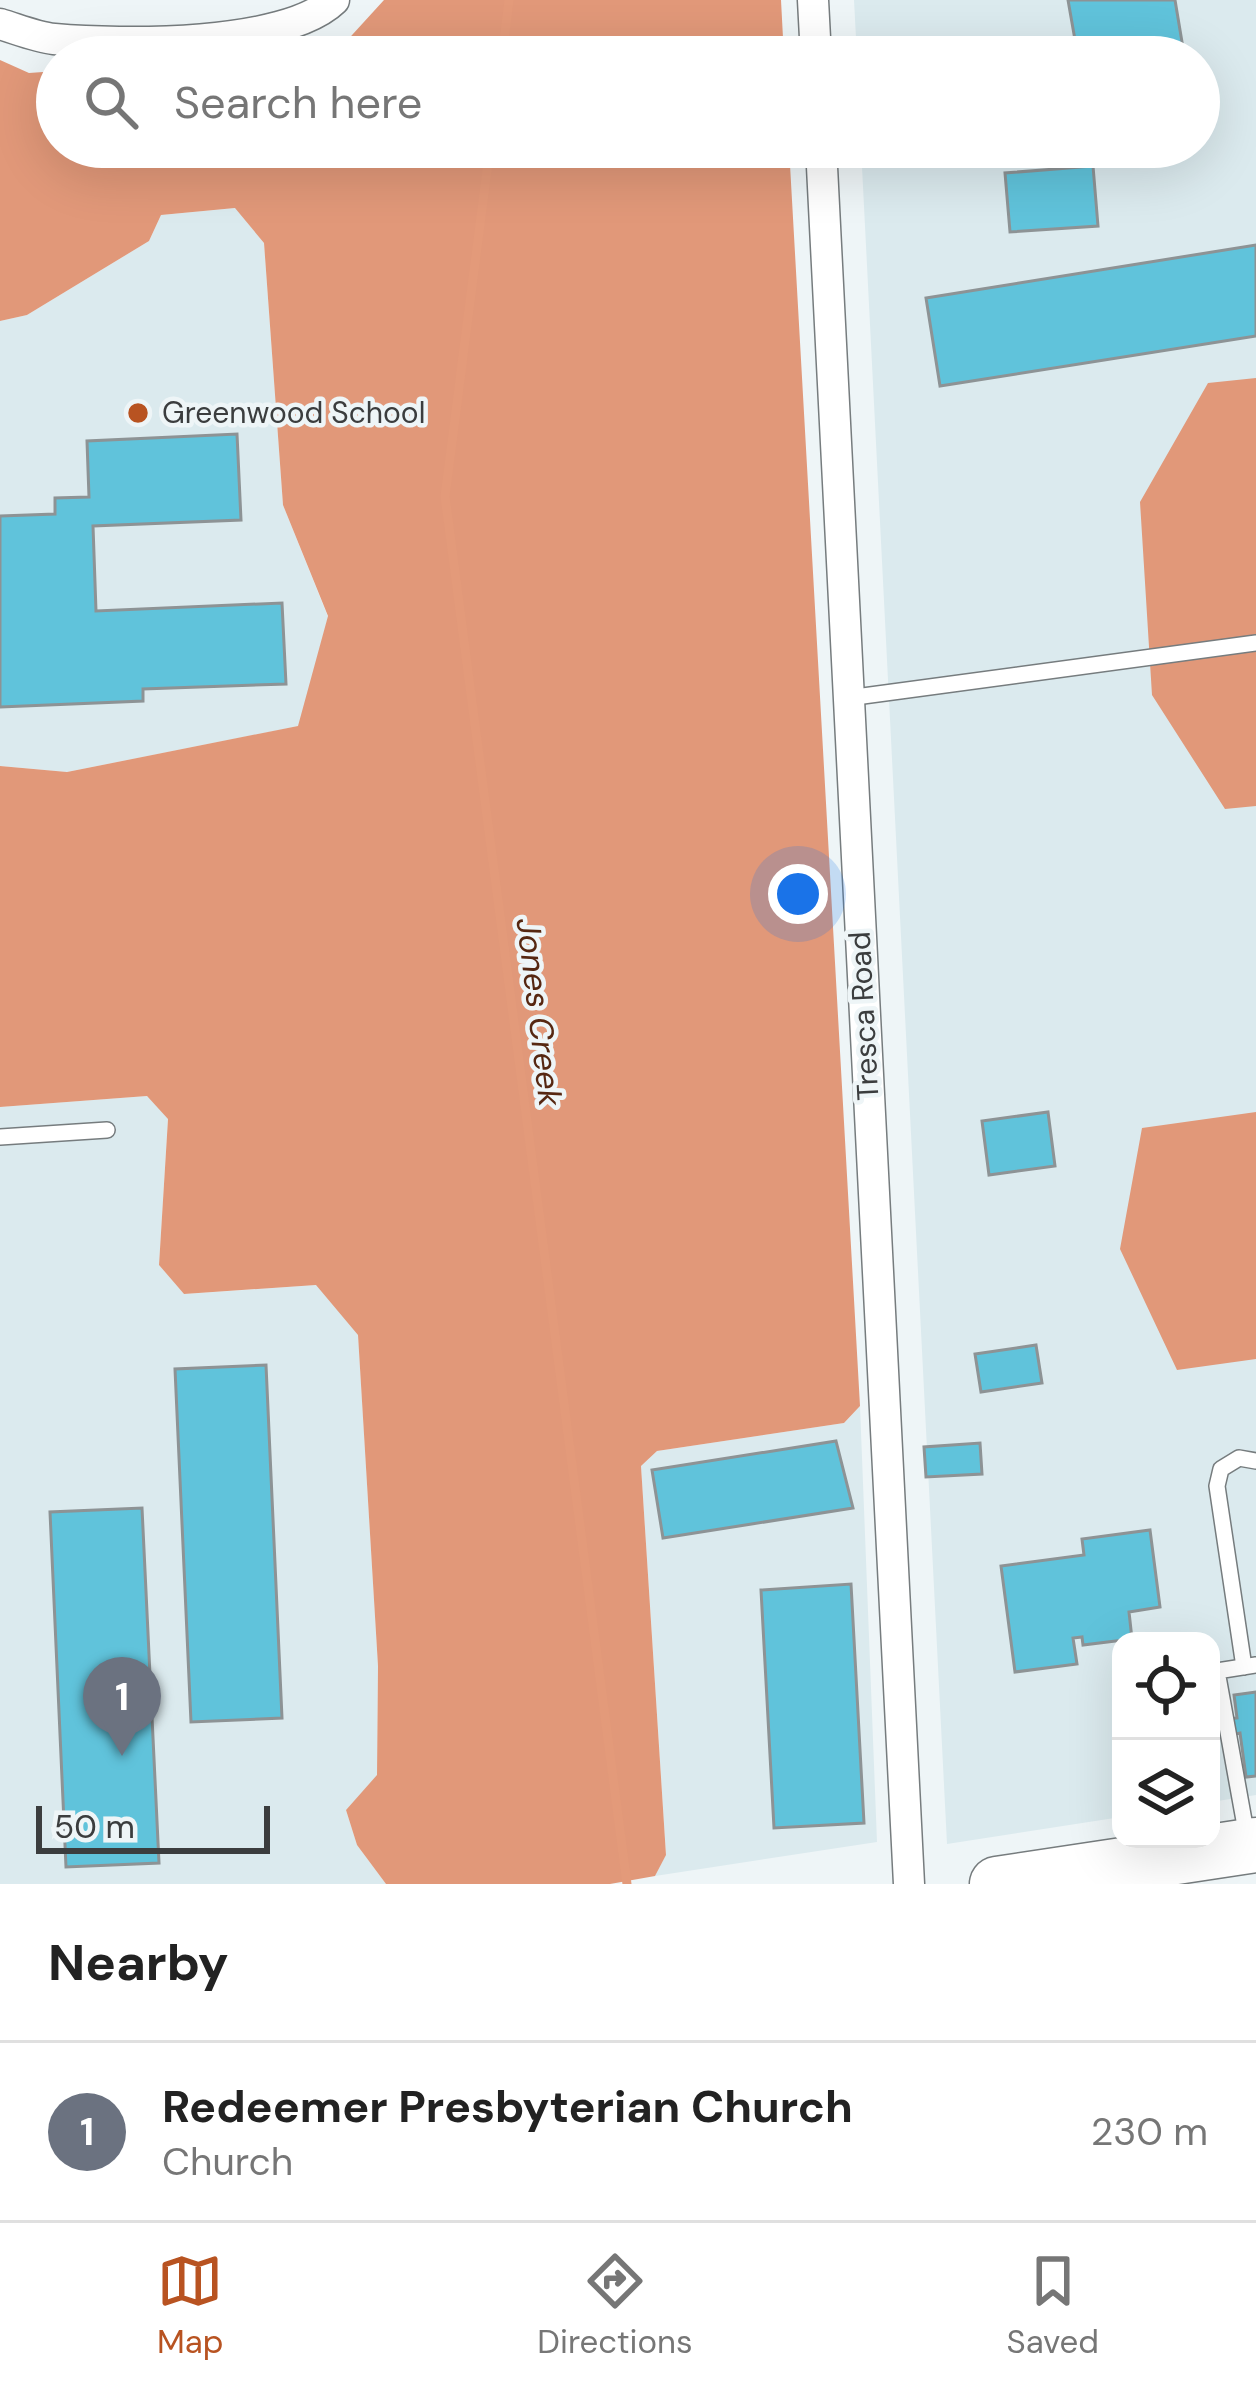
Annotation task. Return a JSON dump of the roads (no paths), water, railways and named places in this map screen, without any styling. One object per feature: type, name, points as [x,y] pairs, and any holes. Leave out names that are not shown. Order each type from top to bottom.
[{"type":"highway","points":[[997,1884],[1252,1845]]},
{"type":"street","points":[[146,36],[289,27],[334,0]]},
{"type":"street","points":[[813,0],[815,36]]},
{"type":"street","points":[[0,24],[39,36]]},
{"type":"street","name":"Tresca Road","points":[[821,168],[909,1884]]},
{"type":"lane","points":[[848,698],[1256,643]]},
{"type":"lane","points":[[0,1137],[106,1130]]},
{"type":"lane","points":[[1252,1845],[1217,1672],[1250,1666],[1217,1486],[1221,1469],[1240,1458],[1256,1461]]},
{"type":"waterway","name":"Jones Creek","points":[[505,36],[509,0]]},
{"type":"waterway","name":"Jones Creek","points":[[487,168],[445,496],[627,1884]]},
{"type":"place","name":"Greenwood School","points":[[138,413]]},
{"type":"place","name":"Redeemer Presbyterian Church","points":[[122,1756]]}]
